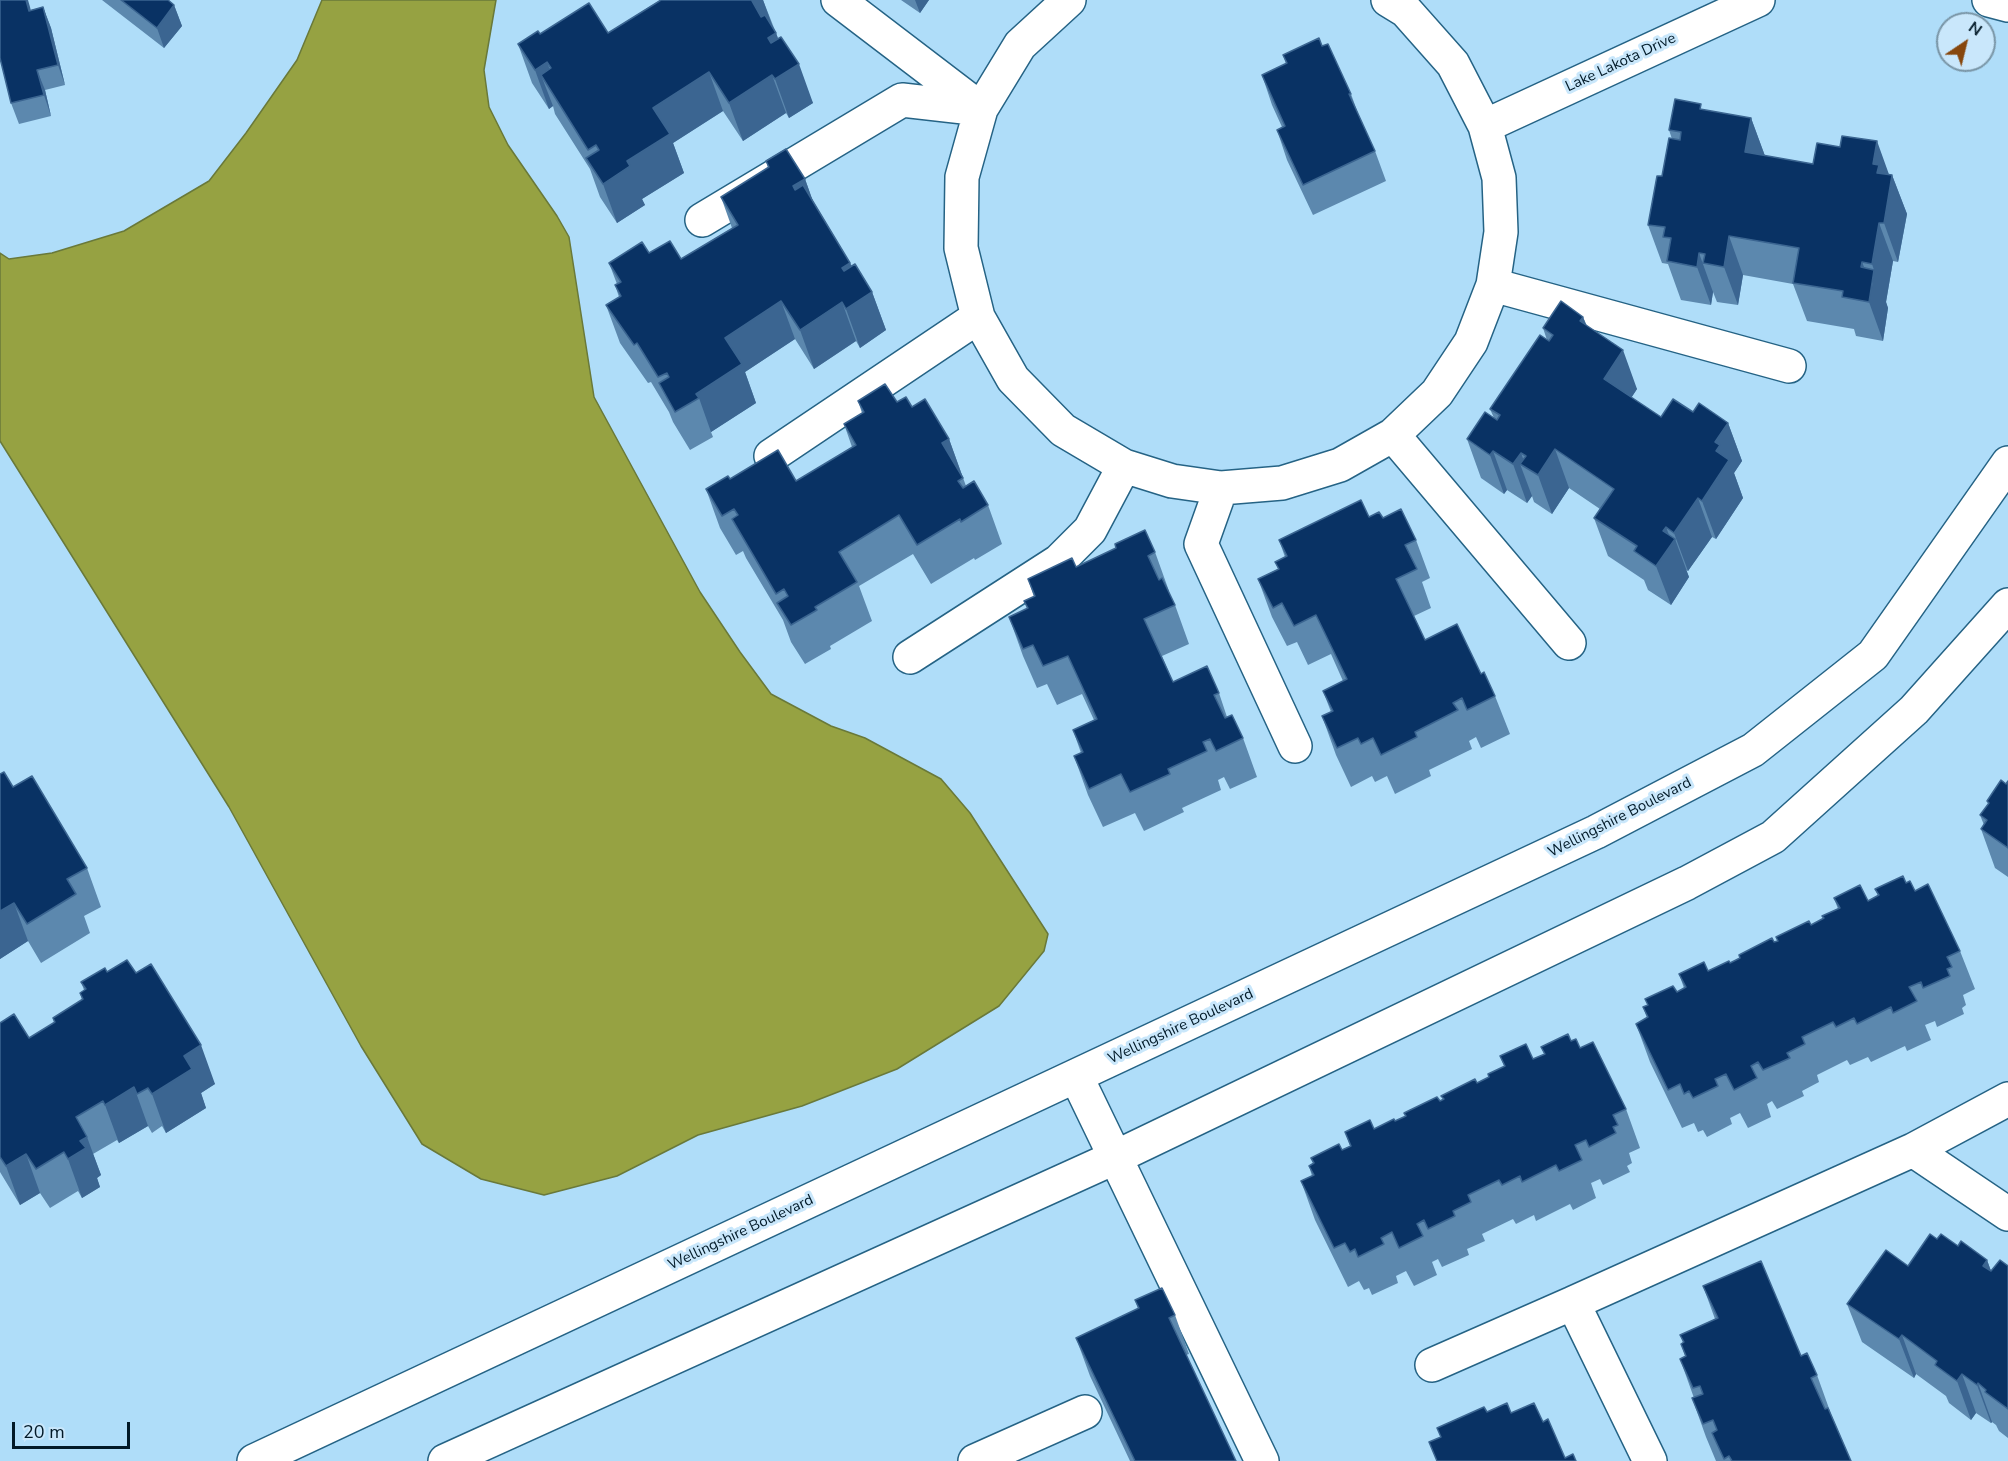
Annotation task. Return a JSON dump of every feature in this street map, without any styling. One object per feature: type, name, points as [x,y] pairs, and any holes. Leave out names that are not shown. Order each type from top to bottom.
[{"type":"street","points":[[838,0],[981,109]]},
{"type":"street","points":[[1069,0],[1020,45],[981,109],[962,177],[961,248],[978,317],[1013,379],[1063,430],[1124,466],[1172,481],[1221,488],[1282,483],[1340,465],[1393,435],[1437,393],[1471,342],[1493,285],[1501,232],[1499,178],[1485,126],[1453,64],[1406,11],[1388,0]]},
{"type":"street","name":"Lake Lakota Drive","points":[[1485,126],[1758,0]]},
{"type":"street","points":[[1989,0],[2008,5]]},
{"type":"street","points":[[702,220],[902,100],[981,109]]},
{"type":"street","points":[[1493,285],[1788,366]]},
{"type":"street","points":[[771,456],[978,317]]},
{"type":"street","points":[[1393,435],[1569,643]]},
{"type":"street","name":"Wellingshire Boulevard","points":[[254,1461],[1596,832],[1754,750],[1874,655],[2008,463]]},
{"type":"street","points":[[910,657],[1059,561],[1090,530],[1124,466]]},
{"type":"street","points":[[1221,488],[1201,544],[1295,746]]},
{"type":"street","points":[[445,1461],[1116,1157],[1687,883],[1773,837],[1914,710],[2008,605]]},
{"type":"street","points":[[1076,1076],[1262,1461]]},
{"type":"street","points":[[1432,1365],[1913,1150],[2008,1099]]},
{"type":"street","points":[[1913,1150],[2008,1214]]},
{"type":"street","points":[[1573,1303],[1650,1461]]},
{"type":"street","points":[[975,1461],[1085,1412]]},
{"type":"shaded area","points":[[322,0],[496,0],[484,70],[489,107],[508,145],[569,237],[594,397],[700,592],[771,694],[831,726],[865,738],[941,779],[970,813],[1048,934],[1044,951],[999,1006],[897,1069],[802,1106],[698,1135],[617,1176],[544,1195],[481,1179],[422,1144],[361,1046],[229,807],[0,441],[0,253],[9,259],[52,253],[124,231],[209,181],[297,60]]},
{"type":"building","points":[[0,0],[26,0],[29,11],[43,7],[58,65],[37,70],[44,95],[11,103],[0,58]]},
{"type":"building","points":[[121,0],[168,0],[174,5],[157,28]]},
{"type":"building","points":[[661,0],[752,0],[761,17],[765,15],[776,33],[768,38],[771,43],[781,37],[799,64],[775,79],[772,75],[729,103],[709,72],[653,108],[670,134],[627,161],[630,166],[603,184],[586,158],[599,150],[596,145],[588,150],[541,75],[551,68],[547,62],[535,70],[518,44],[538,31],[540,34],[589,3],[608,33]]},
{"type":"building","points":[[1319,38],[1322,46],[1328,44],[1375,151],[1303,185],[1277,130],[1285,126],[1262,75],[1287,63],[1283,55]]},
{"type":"building","points":[[1675,99],[1701,104],[1700,109],[1751,118],[1745,152],[1813,164],[1817,143],[1840,147],[1842,136],[1877,141],[1873,164],[1879,165],[1877,173],[1892,175],[1884,223],[1879,223],[1872,264],[1862,262],[1861,267],[1874,270],[1869,302],[1842,297],[1843,291],[1793,283],[1799,248],[1729,236],[1724,267],[1703,263],[1705,254],[1699,253],[1697,267],[1667,261],[1671,238],[1663,237],[1665,227],[1648,225],[1657,176],[1662,176],[1669,138],[1680,140],[1681,132],[1669,130]]},
{"type":"building","points":[[786,149],[805,179],[793,186],[795,190],[803,185],[850,263],[842,268],[844,271],[855,264],[872,292],[846,309],[842,302],[800,330],[781,301],[725,338],[742,364],[696,394],[699,398],[675,412],[659,383],[669,377],[667,373],[658,377],[637,343],[634,345],[606,305],[621,296],[615,285],[621,282],[609,263],[642,242],[649,253],[670,241],[681,259],[738,225],[721,197],[769,167],[766,161]]},
{"type":"building","points":[[1561,301],[1583,317],[1580,321],[1623,350],[1604,379],[1661,417],[1673,399],[1693,412],[1699,403],[1728,423],[1715,442],[1720,445],[1716,451],[1729,460],[1702,501],[1698,498],[1674,533],[1666,527],[1663,531],[1675,539],[1656,566],[1634,551],[1637,546],[1594,518],[1614,489],[1555,449],[1538,475],[1520,464],[1526,456],[1521,453],[1513,464],[1493,451],[1490,455],[1467,439],[1485,412],[1497,420],[1500,415],[1490,409],[1540,335],[1549,341],[1553,335],[1543,328]]},
{"type":"building","points":[[885,384],[897,402],[906,397],[912,407],[925,399],[949,439],[942,443],[963,478],[958,481],[963,488],[974,481],[988,505],[917,545],[899,515],[839,552],[857,582],[815,607],[817,610],[791,625],[777,603],[788,596],[784,589],[776,594],[732,519],[738,515],[734,509],[722,516],[706,489],[728,476],[730,479],[778,450],[796,481],[856,445],[844,424],[864,412],[858,401]]},
{"type":"building","points":[[1361,500],[1369,517],[1379,512],[1383,518],[1401,509],[1416,540],[1405,545],[1417,569],[1396,579],[1425,640],[1457,624],[1481,674],[1484,672],[1495,696],[1467,710],[1462,698],[1453,703],[1458,710],[1415,732],[1417,737],[1381,755],[1373,738],[1361,744],[1358,738],[1337,748],[1322,716],[1333,711],[1323,691],[1347,679],[1316,615],[1294,626],[1282,603],[1273,608],[1258,579],[1279,569],[1275,562],[1287,556],[1279,540]]},
{"type":"building","points":[[1145,530],[1155,552],[1148,556],[1159,580],[1162,578],[1175,605],[1144,619],[1173,682],[1207,666],[1219,693],[1214,695],[1225,718],[1232,715],[1243,738],[1216,751],[1210,739],[1203,742],[1207,751],[1168,769],[1170,774],[1130,792],[1121,774],[1089,789],[1074,756],[1083,752],[1073,730],[1097,719],[1068,656],[1043,666],[1033,645],[1023,649],[1009,617],[1028,608],[1024,601],[1035,596],[1028,579],[1072,558],[1076,567],[1116,548],[1115,544]]},
{"type":"building","points":[[4,772],[13,787],[32,776],[87,868],[67,879],[76,894],[27,924],[14,903],[0,911],[0,774]]},
{"type":"building","points":[[2001,780],[2006,784],[2008,781],[2008,848],[1981,829],[1987,820],[1980,815]]},
{"type":"building","points":[[1903,876],[1906,883],[1910,881],[1915,891],[1928,884],[1960,951],[1947,957],[1952,967],[1947,969],[1950,976],[1923,988],[1921,982],[1909,987],[1917,1001],[1893,1013],[1891,1007],[1857,1024],[1854,1018],[1836,1027],[1833,1022],[1802,1037],[1805,1044],[1787,1053],[1790,1058],[1763,1070],[1758,1062],[1751,1066],[1757,1078],[1734,1090],[1726,1074],[1715,1079],[1718,1086],[1693,1098],[1689,1091],[1684,1094],[1680,1084],[1668,1090],[1636,1024],[1648,1017],[1643,1007],[1648,1005],[1645,999],[1673,986],[1677,992],[1686,987],[1679,974],[1704,962],[1708,971],[1740,958],[1739,955],[1772,938],[1774,942],[1778,941],[1776,937],[1809,921],[1811,925],[1824,918],[1822,916],[1840,908],[1834,898],[1860,885],[1868,901],[1879,895],[1875,889]]},
{"type":"building","points":[[127,960],[136,973],[151,964],[201,1045],[184,1056],[192,1069],[152,1094],[148,1088],[137,1094],[134,1087],[105,1105],[103,1101],[76,1117],[87,1137],[80,1141],[86,1148],[68,1159],[64,1152],[36,1169],[26,1154],[6,1166],[0,1157],[0,1023],[14,1014],[29,1038],[55,1022],[53,1018],[83,999],[80,993],[86,989],[81,982],[105,968],[107,972]]},
{"type":"building","points":[[1568,1034],[1571,1041],[1576,1039],[1580,1048],[1593,1042],[1626,1109],[1613,1115],[1618,1125],[1613,1127],[1616,1133],[1589,1147],[1586,1140],[1575,1145],[1582,1160],[1559,1171],[1556,1165],[1522,1182],[1520,1176],[1502,1185],[1499,1180],[1468,1195],[1471,1202],[1453,1211],[1455,1216],[1428,1229],[1424,1220],[1417,1224],[1423,1236],[1399,1248],[1392,1232],[1381,1238],[1384,1244],[1358,1257],[1355,1249],[1350,1252],[1345,1243],[1334,1248],[1301,1181],[1314,1175],[1309,1166],[1314,1163],[1311,1158],[1339,1144],[1342,1150],[1351,1146],[1345,1132],[1370,1120],[1374,1129],[1406,1116],[1404,1113],[1437,1097],[1440,1101],[1444,1099],[1441,1096],[1475,1079],[1477,1083],[1489,1077],[1488,1074],[1505,1066],[1500,1056],[1526,1044],[1533,1059],[1545,1054],[1541,1047]]},
{"type":"building","points":[[1930,1234],[1937,1239],[1941,1234],[1958,1246],[1961,1241],[1987,1260],[1983,1266],[1991,1271],[2000,1260],[2008,1266],[2008,1409],[1985,1392],[1986,1390],[1978,1383],[1977,1385],[1962,1374],[1957,1381],[1935,1365],[1937,1361],[1902,1335],[1899,1339],[1847,1304],[1886,1250],[1908,1266]]},
{"type":"building","points":[[1761,1261],[1801,1356],[1807,1353],[1817,1375],[1811,1378],[1825,1409],[1828,1408],[1851,1461],[1732,1461],[1729,1456],[1724,1459],[1712,1433],[1717,1430],[1713,1420],[1703,1424],[1692,1398],[1703,1394],[1700,1386],[1693,1388],[1680,1359],[1686,1356],[1681,1344],[1684,1342],[1680,1335],[1718,1318],[1703,1286]]},
{"type":"building","points":[[1162,1288],[1175,1315],[1169,1318],[1236,1461],[1135,1461],[1076,1338],[1139,1308],[1135,1300]]},
{"type":"building","points":[[1507,1403],[1511,1413],[1534,1403],[1543,1422],[1548,1419],[1565,1458],[1573,1454],[1576,1461],[1437,1461],[1429,1442],[1441,1437],[1437,1428],[1484,1407],[1487,1412]]}]
